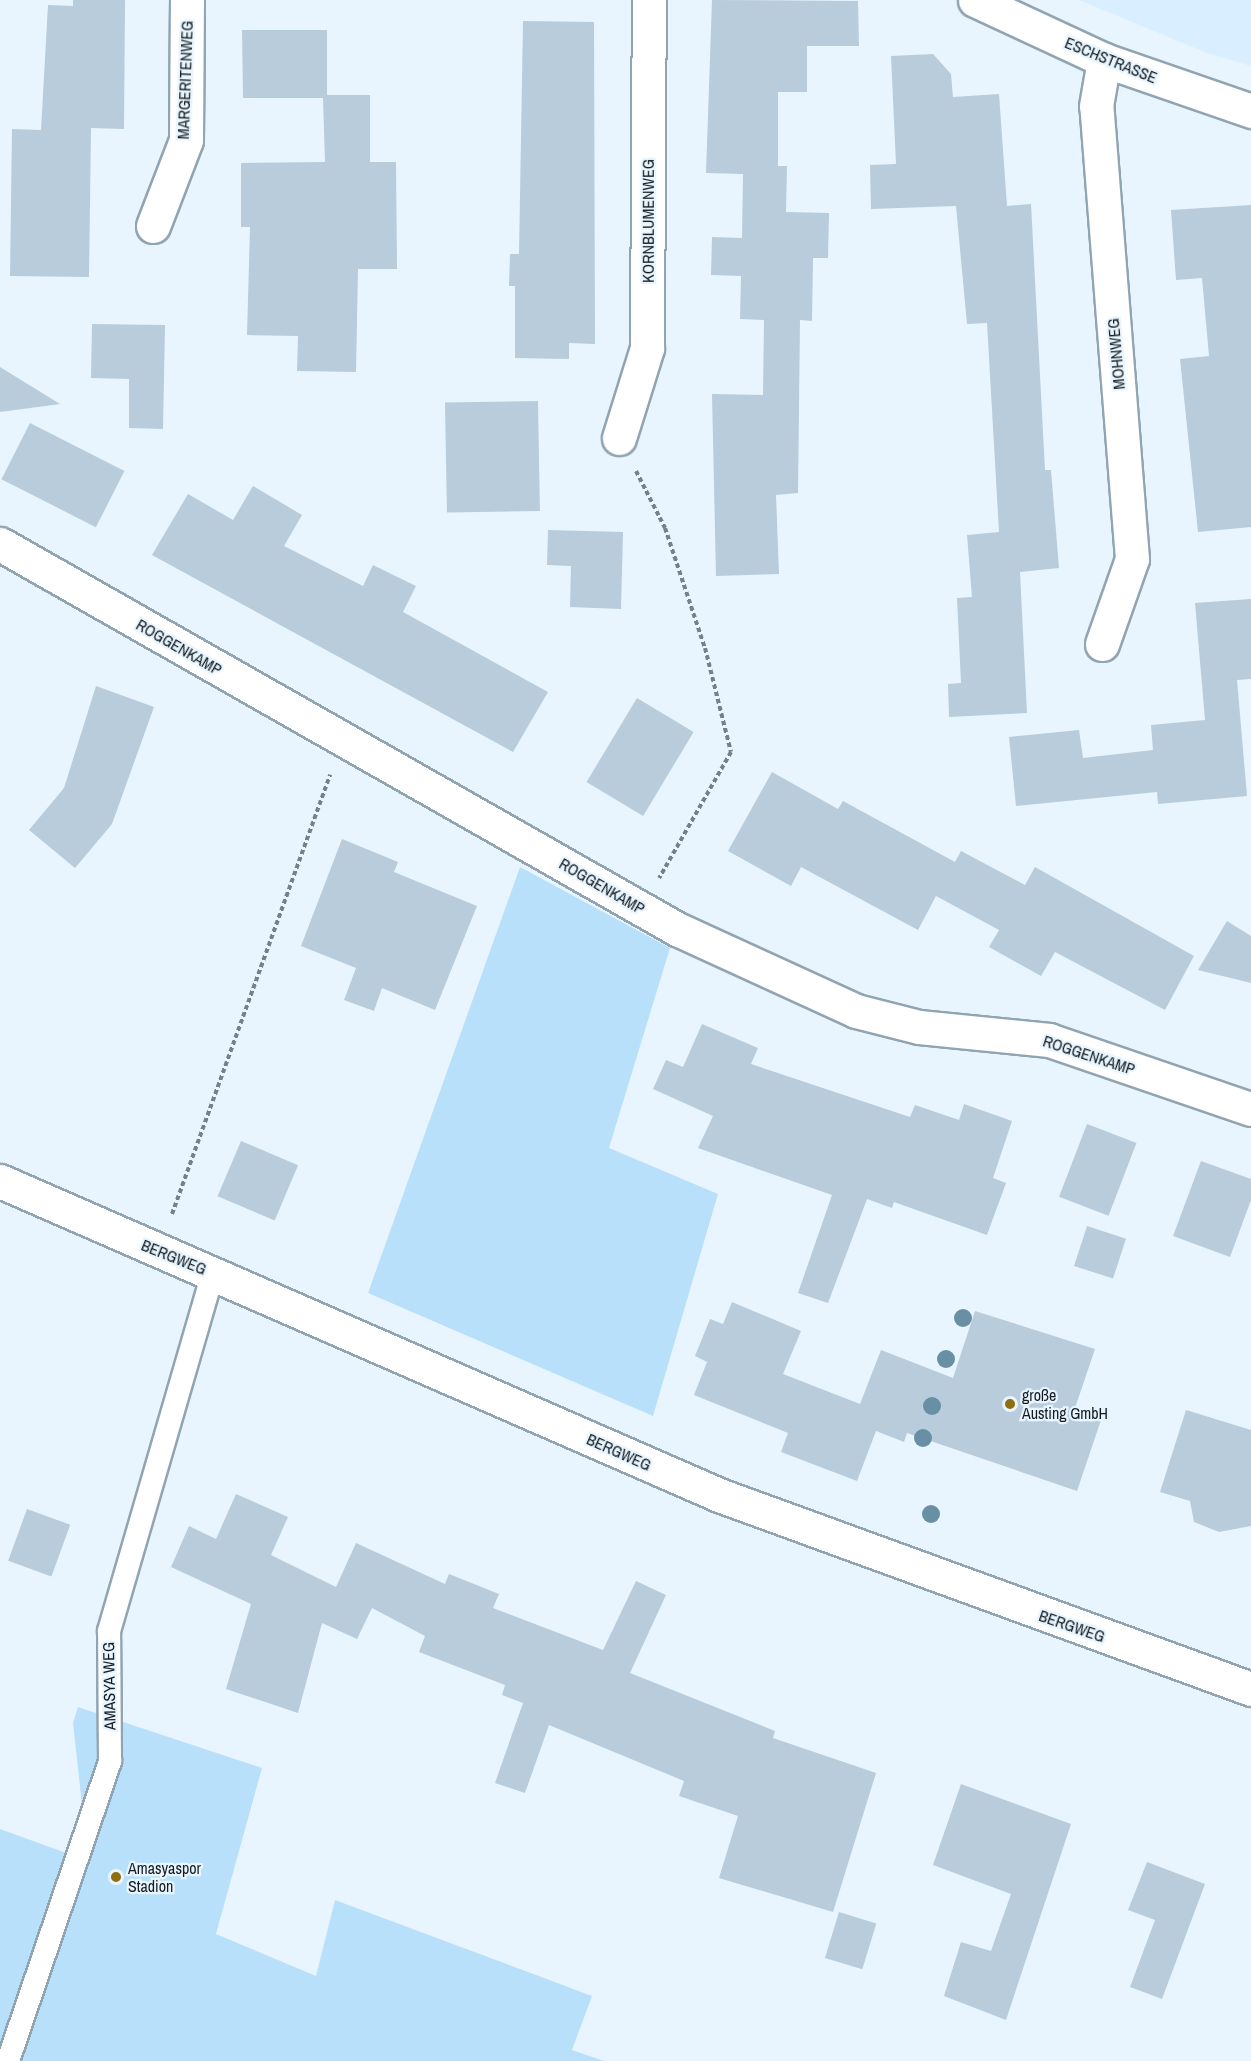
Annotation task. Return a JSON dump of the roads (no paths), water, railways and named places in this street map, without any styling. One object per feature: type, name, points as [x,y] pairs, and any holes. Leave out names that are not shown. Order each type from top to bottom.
[{"type":"street","name":"MARGERITENWEG","points":[[153,226],[186,140],[187,0]]},
{"type":"street","name":"KORNBLUMENWEG","points":[[620,438],[647,348],[649,0]]},
{"type":"street","name":"ESCHSTRASSE","points":[[975,0],[1104,60],[1251,111]]},
{"type":"street","name":"MOHNWEG","points":[[1102,644],[1132,559],[1096,106],[1104,60]]},
{"type":"street","name":"ROGGENKAMP","points":[[0,544],[641,909],[856,1011],[919,1027],[1049,1040],[1251,1109]]},
{"type":"street","name":"BERGWEG","points":[[0,1181],[157,1251],[213,1272],[719,1496],[1251,1689]]},
{"type":"lane","name":"AMASYA WEG","points":[[8,2061],[110,1761],[109,1631],[213,1272]]},
{"type":"place","name":"große Austing GmbH","points":[[1010,1404]]},
{"type":"place","name":"Amasyaspor Stadion","points":[[116,1877]]}]
